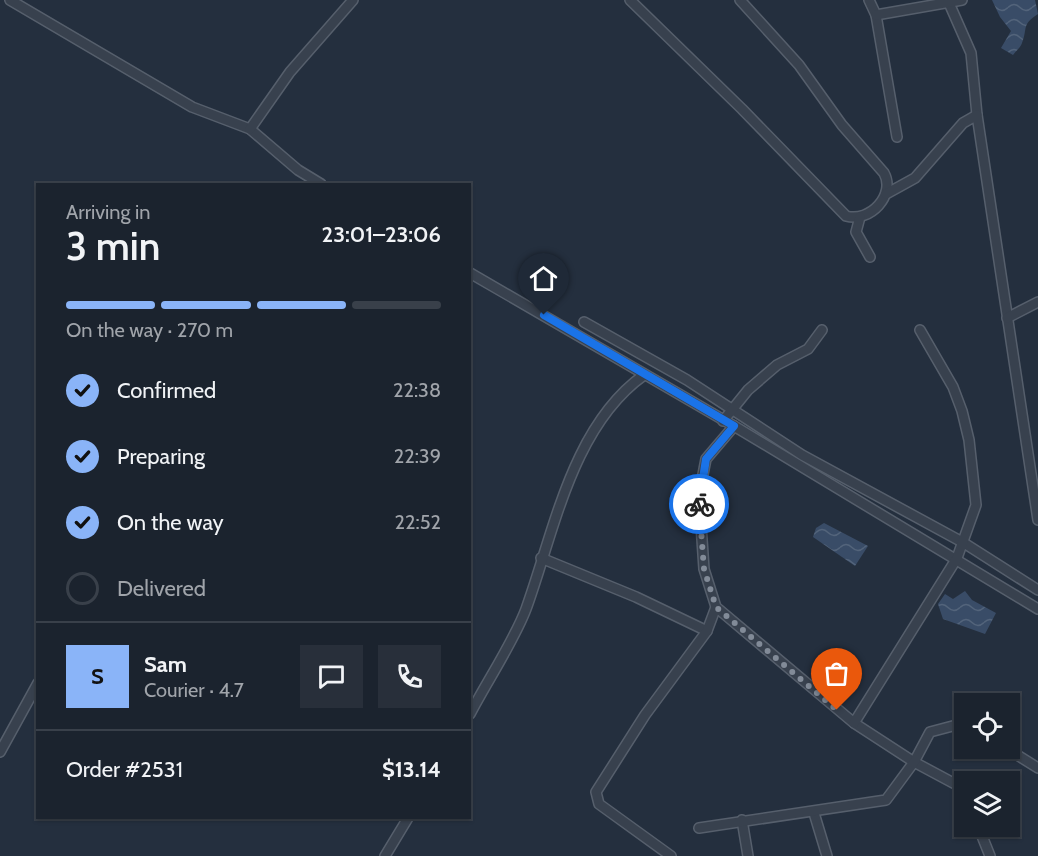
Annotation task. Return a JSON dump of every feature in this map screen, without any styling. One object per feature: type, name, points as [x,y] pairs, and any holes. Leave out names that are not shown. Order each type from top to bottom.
[{"type":"street","points":[[10,0],[192,107],[250,129],[298,170],[319,183]]},
{"type":"street","points":[[250,129],[290,72],[353,0]]},
{"type":"street","points":[[630,0],[734,100],[846,216],[860,217],[877,207],[886,194],[888,181],[885,173],[842,125],[799,64],[740,0]]},
{"type":"street","points":[[869,0],[876,15],[897,137]]},
{"type":"street","points":[[876,15],[956,1],[971,53],[977,115],[1038,520]]},
{"type":"street","points":[[886,194],[915,178],[963,123],[977,115]]},
{"type":"street","points":[[860,217],[856,232],[870,257]]},
{"type":"street","points":[[471,274],[734,426],[858,503],[957,558],[1038,609]]},
{"type":"street","points":[[1007,318],[1038,302]]},
{"type":"street","points":[[584,322],[734,410],[802,455],[964,543],[1038,590]]},
{"type":"street","points":[[723,421],[748,390],[777,365],[808,349],[822,330]]},
{"type":"street","points":[[854,723],[957,558],[976,505],[969,440],[953,387],[920,330]]},
{"type":"street","points":[[471,712],[526,611],[541,558],[568,482],[626,387],[644,375]]},
{"type":"street","points":[[734,426],[706,459],[699,495],[704,569],[716,607],[854,723],[914,762],[954,783]]},
{"type":"street","points":[[541,558],[636,597],[707,631]]},
{"type":"street","points":[[671,856],[599,804],[596,792],[645,715],[707,631],[716,607]]},
{"type":"street","points":[[0,752],[36,687]]},
{"type":"street","points":[[699,828],[742,820],[814,813],[886,800],[914,762],[930,732],[954,726]]},
{"type":"street","points":[[1020,757],[1038,768]]},
{"type":"street","points":[[814,813],[827,856]]},
{"type":"street","points":[[386,856],[407,819]]},
{"type":"street","points":[[742,820],[748,856]]},
{"type":"street","points":[[982,837],[990,856]]},
{"type":"water","points":[[992,0],[1035,0],[1038,14],[1027,24],[1021,44],[1013,55],[1001,48],[1011,31],[1000,17]]},
{"type":"water","points":[[824,523],[868,546],[855,566],[813,537],[816,528]]},
{"type":"water","points":[[965,591],[972,600],[996,613],[985,634],[943,619],[938,604],[945,594],[953,599]]},
{"type":"way so far","points":[[699,504],[699,529],[704,569],[716,607],[837,710]]},
{"type":"route","points":[[544,315],[734,426],[706,459],[699,504]]}]
